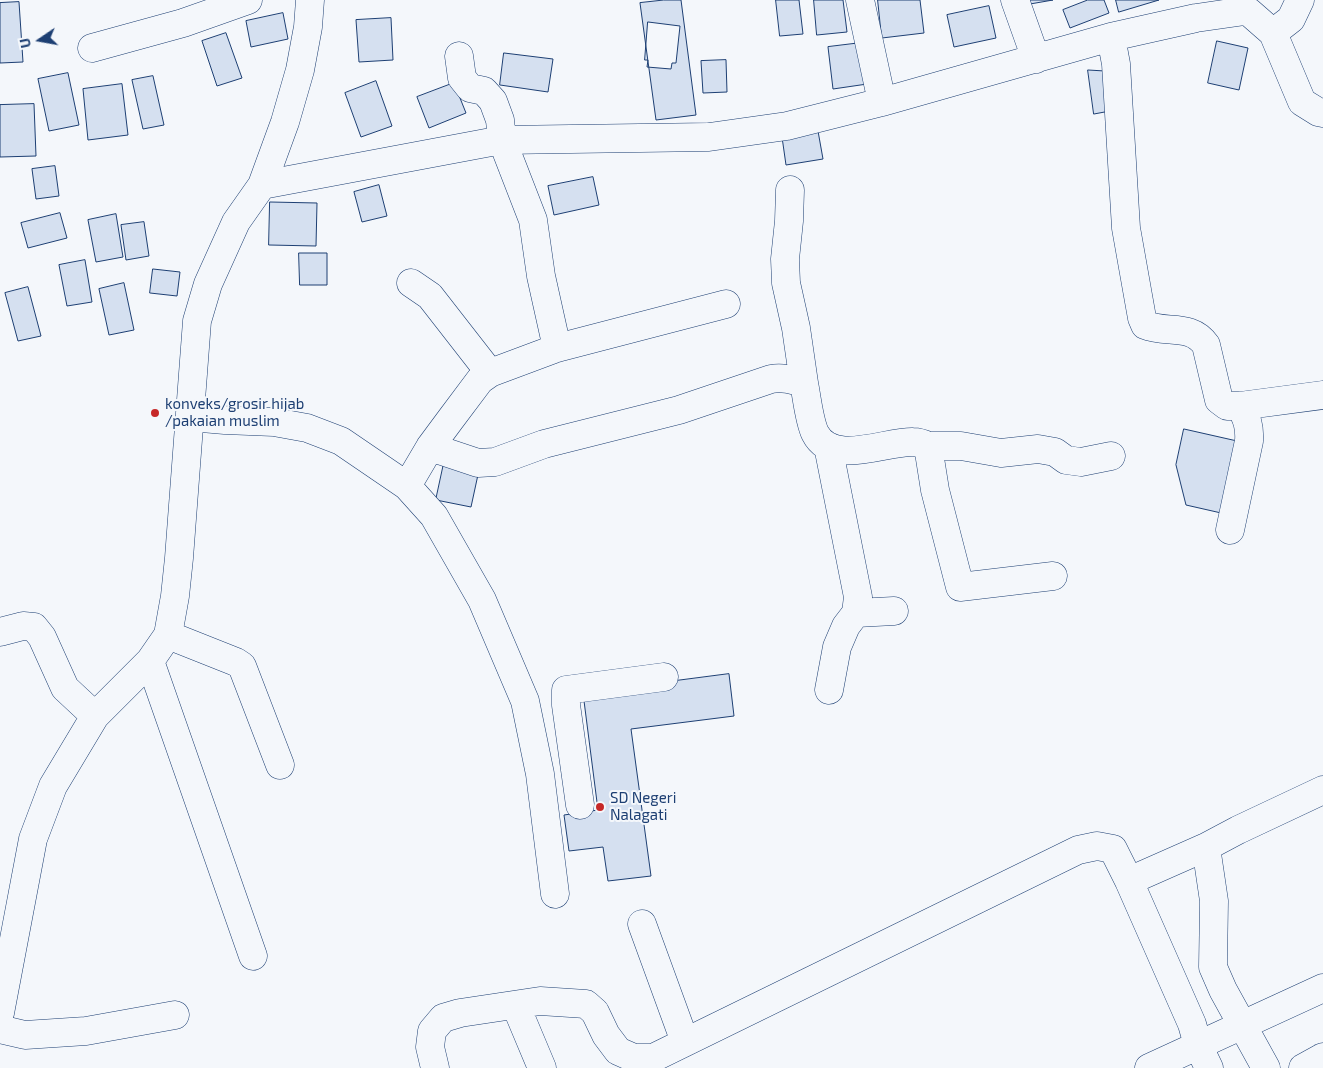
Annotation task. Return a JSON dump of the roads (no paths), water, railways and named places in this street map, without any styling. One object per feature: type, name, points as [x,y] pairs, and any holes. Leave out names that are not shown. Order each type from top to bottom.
[{"type":"street","points":[[92,48],[183,22],[248,0]]},
{"type":"street","points":[[0,1013],[33,839],[53,786],[95,716],[150,660],[168,635],[179,558],[197,321],[208,284],[236,222],[262,185],[286,122],[300,70],[308,27],[310,0]]},
{"type":"street","points":[[860,0],[882,102]]},
{"type":"street","points":[[1015,0],[1036,59]]},
{"type":"street","points":[[1273,33],[1291,19],[1300,0]]},
{"type":"street","points":[[262,185],[502,140],[709,137],[787,126],[882,102],[1111,37],[1196,18],[1245,11],[1249,12],[1273,33],[1302,102],[1323,113]]},
{"type":"street","points":[[1111,37],[1117,74],[1126,228],[1142,318],[1145,325],[1151,328],[1188,331],[1201,337],[1206,345],[1219,400],[1227,406],[1323,395]]},
{"type":"street","points":[[459,56],[462,78],[470,88],[484,91],[493,101],[500,120],[502,140],[533,220],[541,276],[556,348]]},
{"type":"street","points":[[790,190],[785,259],[786,283],[814,431],[819,440],[828,446],[850,452],[914,442],[928,446],[962,446],[1001,453],[1038,449],[1055,452],[1066,460],[1081,462],[1110,456]]},
{"type":"street","points":[[411,283],[430,296],[490,373]]},
{"type":"street","points":[[406,486],[430,448],[480,380],[490,373],[556,348],[726,304]]},
{"type":"street","points":[[430,448],[478,462],[495,462],[544,444],[679,410],[771,379],[780,378],[804,383]]},
{"type":"street","points":[[1230,530],[1250,429],[1247,418],[1240,406]]},
{"type":"street","points":[[190,417],[274,422],[307,428],[342,441],[406,486],[434,516],[482,600],[525,701],[540,774],[555,894]]},
{"type":"street","points":[[828,446],[858,597],[856,614],[846,626],[837,648],[829,690]]},
{"type":"street","points":[[928,446],[935,490],[960,587],[1053,576]]},
{"type":"street","points":[[856,614],[894,611]]},
{"type":"street","points":[[0,632],[23,626],[34,627],[42,637],[65,688],[95,716]]},
{"type":"street","points":[[168,635],[242,666],[280,764]]},
{"type":"street","points":[[150,660],[253,956]]},
{"type":"street","points":[[525,701],[566,690],[664,677]]},
{"type":"street","points":[[566,690],[566,705],[580,804]]},
{"type":"street","points":[[1129,881],[1206,847],[1323,790]]},
{"type":"street","points":[[435,1068],[430,1047],[432,1031],[443,1018],[460,1013],[540,1001],[586,1004],[595,1012],[606,1035],[618,1051],[634,1058],[655,1063],[684,1042],[1078,850],[1097,846],[1113,849],[1192,1024],[1204,1057]]},
{"type":"street","points":[[1206,847],[1214,901],[1213,967],[1266,1068]]},
{"type":"street","points":[[642,924],[684,1042]]},
{"type":"street","points":[[1174,985],[1213,967]]},
{"type":"street","points":[[1149,1068],[1204,1057],[1242,1025],[1323,988]]},
{"type":"street","points":[[516,1006],[542,1068]]},
{"type":"street","points":[[0,1029],[25,1035],[86,1031],[175,1015]]},
{"type":"street","points":[[1303,1068],[1323,1057]]},
{"type":"place","name":"konveks/grosir hijab /pakaian muslim","points":[[155,413]]},
{"type":"place","name":"SD Negeri Nalagati","points":[[600,807]]}]
